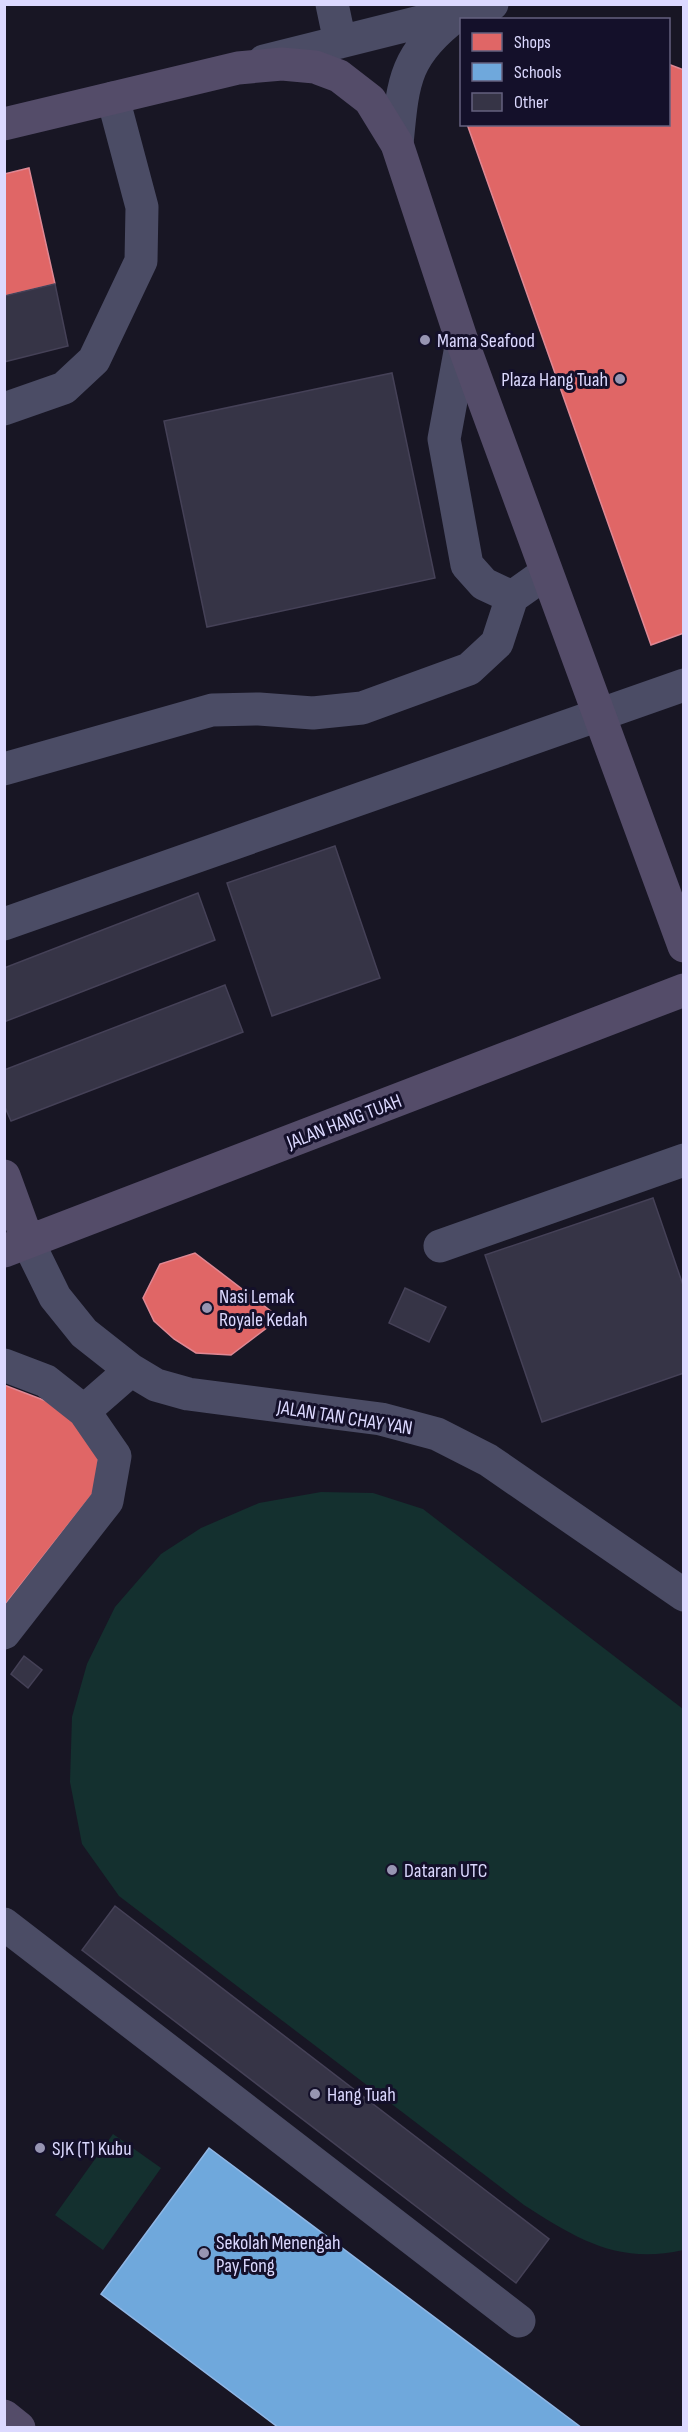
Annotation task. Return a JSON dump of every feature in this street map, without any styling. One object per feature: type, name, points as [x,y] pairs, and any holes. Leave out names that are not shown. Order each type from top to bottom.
[{"type":"main road","points":[[4,124],[238,68],[293,65],[315,67],[339,76],[370,100],[397,144],[462,341],[684,946]]},
{"type":"main road","name":"JALAN HANG TUAH","points":[[16,1246],[684,990]]},
{"type":"main road","points":[[4,1176],[16,1246]]},
{"type":"main road","points":[[4,2416],[19,2427]]},
{"type":"street","points":[[332,4],[340,42]]},
{"type":"street","points":[[238,68],[492,4]]},
{"type":"street","points":[[397,144],[402,94],[413,59],[432,34],[461,12]]},
{"type":"street","points":[[4,408],[64,388],[94,360],[141,261],[142,207],[113,98]]},
{"type":"street","points":[[462,341],[444,439],[465,553],[468,565],[484,584],[512,597]]},
{"type":"street","points":[[7,760],[212,710],[259,709],[313,713],[362,708],[469,669],[497,643],[512,597],[546,573]]},
{"type":"street","points":[[4,924],[684,685]]},
{"type":"street","points":[[441,1246],[682,1165]]},
{"type":"street","name":"JALAN TAN CHAY YAN","points":[[16,1246],[84,1333],[131,1370],[156,1385],[188,1394],[381,1419],[437,1434],[488,1460],[684,1594]]},
{"type":"street","points":[[4,1365],[46,1381],[84,1410],[115,1456],[107,1501],[4,1633]]},
{"type":"street","points":[[84,1410],[131,1370]]},
{"type":"street","points":[[4,1924],[519,2320]]},
{"type":"green space","name":"Dataran UTC","points":[[321,1492],[373,1493],[423,1509],[683,1709],[683,2250],[660,2254],[639,2254],[599,2246],[562,2228],[524,2205],[119,1896],[82,1844],[70,1782],[72,1717],[87,1664],[115,1607],[161,1554],[201,1528],[259,1503]]},
{"type":"green space","points":[[113,2134],[161,2168],[103,2250],[55,2215]]},
{"type":"building: Shops","name":"Plaza Hang Tuah","points":[[670,65],[684,70],[684,633],[651,645],[468,126],[670,126]]},
{"type":"building: Shops","points":[[29,168],[55,284],[4,296],[4,174]]},
{"type":"building: Shops","name":"Nasi Lemak Royale Kedah","points":[[195,1253],[280,1318],[231,1355],[196,1353],[174,1339],[154,1321],[143,1298],[160,1264]]},
{"type":"building: Shops","points":[[4,1385],[46,1401],[76,1423],[100,1447],[94,1492],[4,1606]]},
{"type":"building: Schools","name":"Sekolah Menengah Pay Fong","points":[[209,2148],[582,2428],[279,2428],[101,2294]]},
{"type":"building: Other","points":[[55,284],[68,346],[4,362],[4,296]]},
{"type":"building: Other","points":[[392,373],[435,578],[207,627],[164,421]]},
{"type":"building: Other","points":[[335,846],[380,978],[272,1016],[227,883]]},
{"type":"building: Other","points":[[198,893],[215,940],[4,1022],[4,968]]},
{"type":"building: Other","points":[[225,985],[243,1032],[11,1121],[4,1105],[4,1070]]},
{"type":"building: Other","points":[[653,1198],[684,1288],[684,1373],[542,1422],[485,1255]]},
{"type":"building: Other","points":[[405,1288],[446,1307],[429,1342],[389,1323]]},
{"type":"building: Other","points":[[24,1656],[42,1670],[28,1688],[11,1674]]},
{"type":"building: Other","name":"Hang Tuah","points":[[115,1906],[549,2239],[516,2283],[82,1950]]},
{"type":"place","name":"Mama Seafood","points":[[425,340]]},
{"type":"place","name":"Plaza Hang Tuah","points":[[620,379]]},
{"type":"place","name":"Nasi Lemak Royale Kedah","points":[[207,1308]]},
{"type":"place","name":"Dataran UTC","points":[[392,1870]]},
{"type":"place","name":"Hang Tuah","points":[[315,2094]]},
{"type":"place","name":"SJK (T) Kubu","points":[[40,2148]]},
{"type":"place","name":"Sekolah Menengah Pay Fong","points":[[204,2253]]}]
